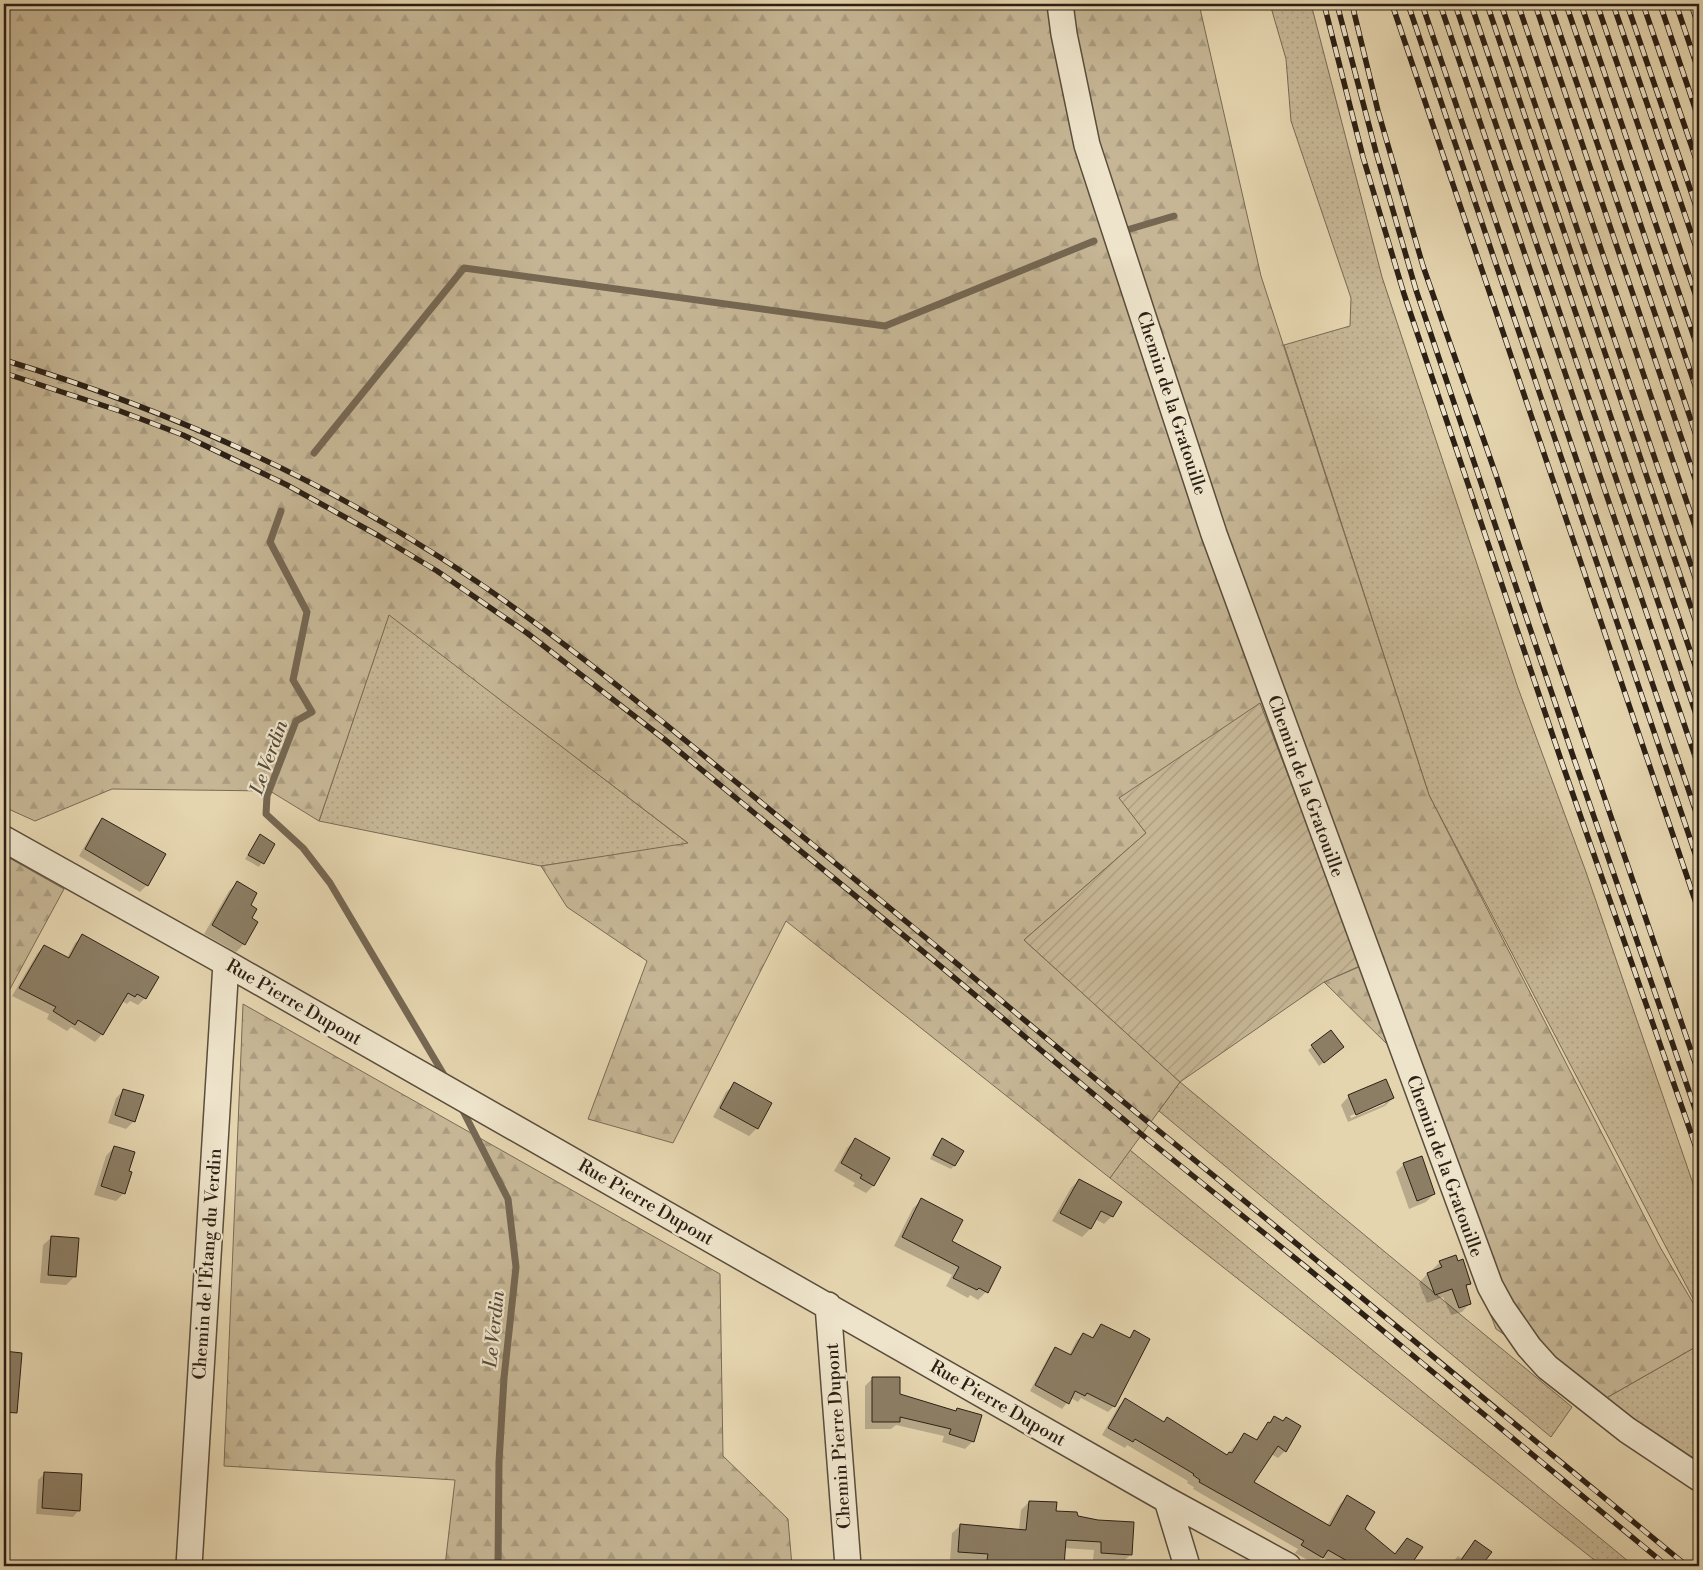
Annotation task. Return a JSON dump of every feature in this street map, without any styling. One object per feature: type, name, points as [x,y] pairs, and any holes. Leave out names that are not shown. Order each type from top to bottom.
[{"type":"street","name":"Chemin de la Gratouille","points":[[1060,4],[1064,34],[1087,145],[1214,534],[1487,1280],[1506,1314],[1529,1347],[1547,1367],[1627,1430],[1699,1478]]},
{"type":"street","name":"Rue Pierre Dupont","points":[[4,839],[828,1305],[1167,1500],[1288,1566]]},
{"type":"street","name":"Chemin de l'Étang du Verdin","points":[[189,1566],[226,963]]},
{"type":"street","name":"Chemin Pierre Dupont","points":[[828,1305],[848,1566]]},
{"type":"street","points":[[1167,1500],[1187,1566]]},
{"type":"green space","points":[[6,4],[1199,4],[1261,276],[1429,795],[1660,1247],[1699,1313],[1699,1345],[1601,1401],[1496,1329],[1390,1047],[1324,982],[1361,966],[1119,797],[1146,833],[1024,940],[1180,1082],[1110,1178],[786,921],[673,1143],[588,1119],[647,961],[567,907],[541,866],[688,843],[389,615],[319,821],[270,791],[112,789],[35,821],[4,807],[4,6]]},
{"type":"green space","points":[[1270,4],[1311,4],[1382,277],[1518,688],[1586,872],[1699,1201],[1699,1310],[1429,795],[1284,345],[1350,326],[1351,298],[1291,121],[1286,59]]},
{"type":"green space","points":[[389,614],[689,844],[541,866],[319,821]]},
{"type":"green space","points":[[1260,703],[1362,965],[1324,982],[1180,1082],[1024,940],[1146,833],[1119,798]]},
{"type":"green space","points":[[4,855],[64,889],[4,1000]]},
{"type":"green space","points":[[243,1004],[720,1274],[723,1456],[788,1519],[792,1566],[445,1566],[455,1480],[224,1466]]},
{"type":"green space","points":[[1180,1082],[1572,1407],[1551,1437],[1159,1111]]},
{"type":"green space","points":[[1130,1150],[1634,1566],[1602,1566],[1110,1178]]},
{"type":"green space","points":[[1699,1345],[1699,1475],[1601,1401]]},
{"type":"building","points":[[102,818],[166,854],[148,886],[85,849]]},
{"type":"building","points":[[260,834],[275,844],[264,864],[248,855]]},
{"type":"building","points":[[237,881],[257,893],[251,905],[257,909],[252,918],[258,922],[245,945],[212,925]]},
{"type":"building","points":[[82,934],[159,977],[146,999],[137,994],[135,997],[128,993],[103,1035],[78,1020],[75,1025],[53,1011],[56,1007],[19,988],[44,945],[69,958]]},
{"type":"building","points":[[1331,1030],[1344,1047],[1324,1063],[1311,1045]]},
{"type":"building","points":[[1386,1079],[1394,1098],[1356,1115],[1348,1095]]},
{"type":"building","points":[[734,1082],[772,1103],[758,1129],[720,1108]]},
{"type":"building","points":[[123,1089],[144,1095],[135,1122],[115,1115]]},
{"type":"building","points":[[855,1138],[890,1158],[874,1186],[860,1178],[862,1175],[841,1163]]},
{"type":"building","points":[[942,1138],[964,1151],[955,1166],[933,1155]]},
{"type":"building","points":[[114,1146],[135,1152],[129,1171],[132,1172],[125,1194],[101,1186]]},
{"type":"building","points":[[1422,1156],[1435,1194],[1417,1201],[1403,1163]]},
{"type":"building","points":[[1079,1179],[1122,1202],[1113,1217],[1101,1211],[1091,1229],[1060,1213]]},
{"type":"building","points":[[921,1198],[963,1220],[952,1241],[1001,1267],[988,1293],[979,1288],[977,1290],[953,1278],[959,1267],[902,1237]]},
{"type":"building","points":[[51,1236],[79,1238],[76,1277],[48,1275]]},
{"type":"building","points":[[1456,1255],[1458,1261],[1463,1259],[1471,1284],[1466,1285],[1471,1304],[1459,1308],[1452,1289],[1435,1295],[1427,1273],[1442,1267],[1439,1261]]},
{"type":"building","points":[[1101,1324],[1130,1338],[1134,1330],[1150,1339],[1115,1407],[1087,1393],[1085,1396],[1075,1391],[1069,1404],[1035,1385],[1055,1347],[1071,1355],[1083,1333],[1093,1338]]},
{"type":"building","points":[[4,1351],[22,1353],[17,1413],[4,1412]]},
{"type":"building","points":[[872,1377],[900,1377],[900,1394],[956,1411],[957,1408],[982,1415],[974,1442],[949,1434],[951,1429],[900,1417],[900,1422],[872,1422]]},
{"type":"building","points":[[1125,1398],[1164,1422],[1167,1417],[1227,1455],[1229,1452],[1232,1453],[1244,1433],[1257,1440],[1274,1416],[1283,1421],[1286,1417],[1301,1426],[1286,1452],[1278,1446],[1254,1482],[1330,1526],[1347,1495],[1375,1512],[1365,1529],[1395,1554],[1407,1538],[1423,1547],[1410,1566],[1356,1566],[1328,1550],[1323,1558],[1301,1545],[1304,1541],[1199,1482],[1200,1480],[1194,1474],[1135,1439],[1133,1442],[1108,1428]]},
{"type":"building","points":[[44,1472],[82,1474],[80,1511],[42,1508]]},
{"type":"building","points":[[1029,1501],[1057,1502],[1056,1511],[1077,1512],[1078,1516],[1098,1520],[1134,1522],[1132,1555],[1101,1553],[1101,1542],[1066,1540],[1064,1566],[986,1566],[988,1554],[958,1552],[960,1524],[1026,1530]]},
{"type":"building","points":[[1475,1540],[1492,1552],[1481,1566],[1457,1566]]},
{"type":"waterway","points":[[1120,232],[1174,216]]},
{"type":"waterway","points":[[314,453],[464,268],[885,326],[1094,241]]},
{"type":"waterway","name":"Le Verdin","points":[[281,511],[270,542],[307,612],[293,680],[312,712],[296,721],[267,796],[266,814],[303,848],[330,883],[444,1075]]},
{"type":"waterway","name":"Le Verdin","points":[[461,1107],[508,1199],[516,1267],[504,1378],[499,1462],[498,1566]]},
{"type":"railway","points":[[1324,4],[1363,157],[1404,294],[1562,763],[1699,1156]]},
{"type":"railway","points":[[1337,4],[1376,152],[1416,290],[1574,759],[1699,1120]]},
{"type":"railway","points":[[1352,4],[1378,111],[1423,266],[1496,475],[1699,1074]]},
{"type":"railway","points":[[1392,4],[1699,912]]},
{"type":"railway","points":[[1408,4],[1699,865]]},
{"type":"railway","points":[[1422,4],[1699,821]]},
{"type":"railway","points":[[1440,4],[1699,768]]},
{"type":"railway","points":[[1455,4],[1699,723]]},
{"type":"railway","points":[[1471,4],[1699,677]]},
{"type":"railway","points":[[1487,4],[1699,631]]},
{"type":"railway","points":[[1501,4],[1699,589]]},
{"type":"railway","points":[[1518,4],[1699,538]]},
{"type":"railway","points":[[1535,4],[1699,490]]},
{"type":"railway","points":[[1550,4],[1699,444]]},
{"type":"railway","points":[[1566,4],[1699,397]]},
{"type":"railway","points":[[1581,4],[1699,352]]},
{"type":"railway","points":[[1597,4],[1699,305]]},
{"type":"railway","points":[[1613,4],[1699,256]]},
{"type":"railway","points":[[1627,4],[1699,215]]},
{"type":"railway","points":[[1643,4],[1699,168]]},
{"type":"railway","points":[[1660,4],[1699,120]]},
{"type":"railway","points":[[1676,4],[1699,72]]},
{"type":"railway","points":[[1691,4],[1699,27]]},
{"type":"railway","points":[[4,360],[119,398],[175,420],[284,469],[389,526],[441,558],[515,608],[622,689],[691,745],[1687,1566]]},
{"type":"railway","points":[[4,373],[120,411],[183,435],[287,485],[379,536],[437,571],[527,633],[664,739],[1667,1566]]}]
